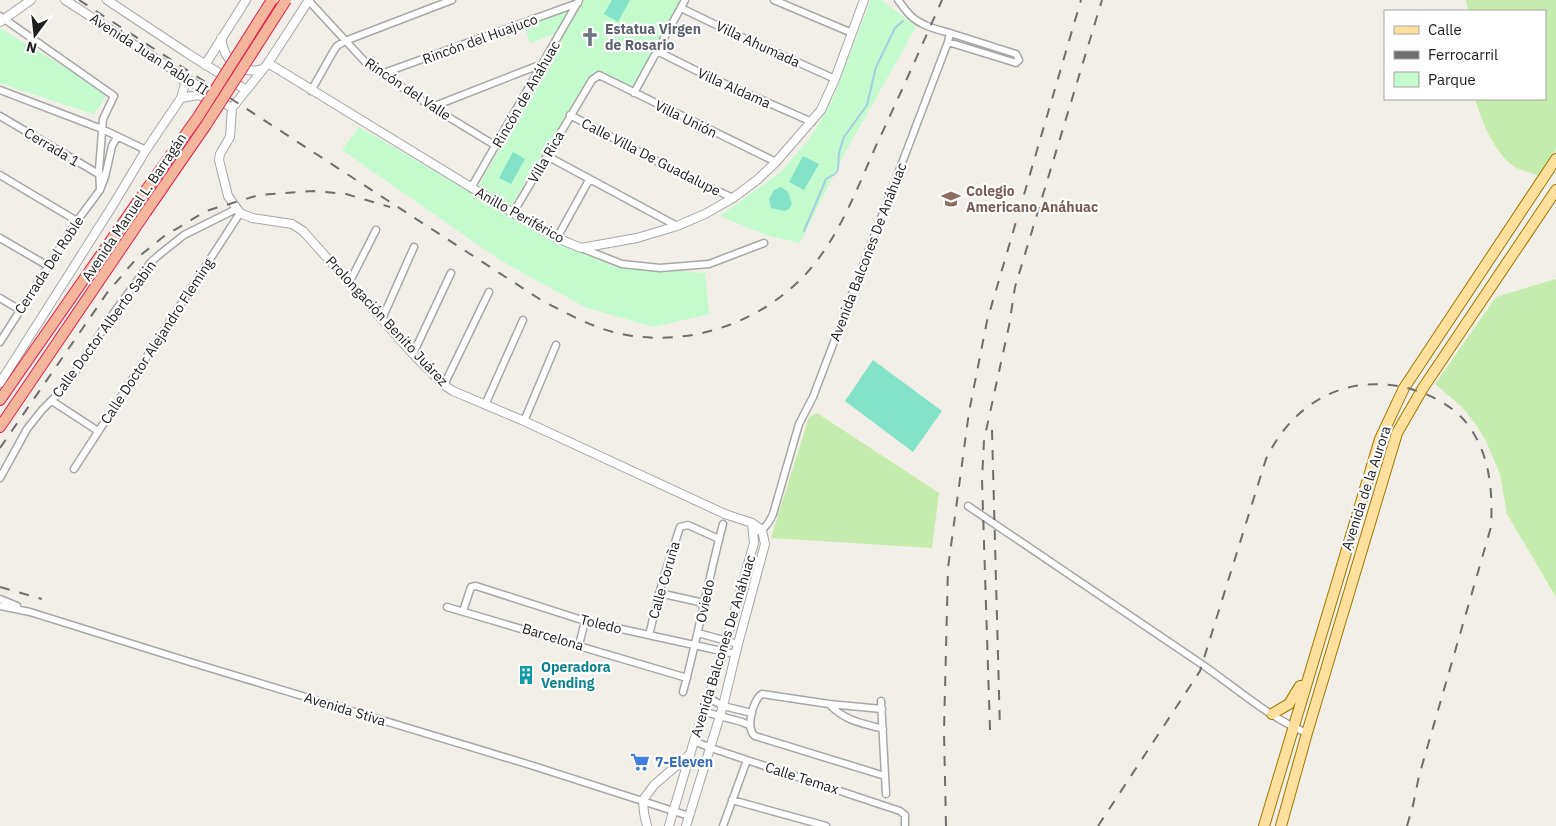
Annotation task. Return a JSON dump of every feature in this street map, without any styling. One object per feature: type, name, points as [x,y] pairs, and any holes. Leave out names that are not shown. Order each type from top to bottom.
[{"type":"highway","name":"Avenida Manuel L. Barragán","points":[[0,400],[198,116],[272,0]]},
{"type":"highway","name":"Avenida Manuel L. Barragán","points":[[0,427],[206,125],[286,0]]},
{"type":"main road","name":"Avenida de la Aurora","points":[[1264,826],[1380,438],[1404,388],[1556,159]]},
{"type":"main road","name":"Avenida de la Aurora","points":[[1282,826],[1307,733],[1397,433],[1423,388],[1556,190]]},
{"type":"main road","points":[[1272,714],[1281,710],[1292,701],[1311,665]]},
{"type":"street","points":[[1,19],[32,0]]},
{"type":"street","name":"Avenida Juan Pablo II","points":[[65,0],[180,74],[232,112]]},
{"type":"street","name":"Avenida Juan Pablo II","points":[[107,0],[246,90]]},
{"type":"street","points":[[205,65],[246,0]]},
{"type":"street","points":[[238,211],[228,196],[219,165],[220,154],[230,137],[232,112],[246,90],[266,66],[309,0]]},
{"type":"street","name":"Rincón del Valle","points":[[309,0],[368,65],[496,146]]},
{"type":"street","points":[[311,91],[337,46],[345,41],[452,0]]},
{"type":"street","points":[[634,93],[685,0]]},
{"type":"street","points":[[774,0],[852,33]]},
{"type":"street","name":"Anillo Periférico","points":[[266,66],[311,91],[513,213],[557,238],[581,248],[637,238],[677,226],[705,214],[757,180],[776,162],[821,110],[836,79],[864,0]]},
{"type":"street","points":[[898,0],[909,14],[930,27],[1016,54],[1019,60],[1013,62],[948,42]]},
{"type":"street","name":"Rincón de Anáhuac","points":[[472,188],[579,1]]},
{"type":"street","name":"Rincón del Huajuco","points":[[381,74],[579,1]]},
{"type":"street","name":"Villa Ahumada","points":[[681,8],[836,79]]},
{"type":"street","name":"Cerrada Del Roble","points":[[0,342],[77,221],[100,190],[102,176],[102,129],[104,117],[114,98],[113,94],[1,19]]},
{"type":"street","name":"Avenida Balcones De Anáhuac","points":[[686,826],[723,706],[738,642],[765,544],[762,530],[769,523],[773,514],[799,424],[812,397],[950,33]]},
{"type":"street","points":[[962,45],[964,37]]},
{"type":"street","points":[[221,38],[225,54],[237,66],[250,71],[266,66]]},
{"type":"street","points":[[986,53],[989,44]]},
{"type":"street","name":"Villa Aldama","points":[[657,51],[705,75],[812,122]]},
{"type":"street","points":[[432,107],[543,64]]},
{"type":"street","points":[[0,383],[114,204],[146,150],[181,98],[184,84],[180,74]]},
{"type":"street","name":"Villa Unión","points":[[596,76],[602,75],[634,93],[776,162]]},
{"type":"street","name":"Villa Rica","points":[[513,213],[570,115],[596,76]]},
{"type":"street","points":[[0,90],[102,129],[146,150]]},
{"type":"street","points":[[181,98],[198,95],[225,106],[232,112]]},
{"type":"street","name":"Calle Villa De Guadalupe","points":[[570,115],[677,172],[732,198]]},
{"type":"street","name":"Cerrada 1","points":[[0,116],[102,176]]},
{"type":"street","name":"Cerrada Del Roble","points":[[102,176],[117,137]]},
{"type":"street","points":[[547,156],[677,226]]},
{"type":"street","points":[[0,175],[77,221]]},
{"type":"street","points":[[557,238],[590,180]]},
{"type":"street","name":"Prolongación Benito Juárez","points":[[238,211],[252,218],[298,227],[413,354],[444,385],[453,391],[524,421],[725,514],[752,523],[762,530]]},
{"type":"street","name":"Calle Doctor Alberto Sabin","points":[[0,478],[26,429],[66,386],[113,314],[156,258],[184,235],[238,211]]},
{"type":"street","name":"Calle Doctor Alejandro Fleming","points":[[74,469],[238,211]]},
{"type":"street","points":[[349,283],[376,230]]},
{"type":"street","points":[[0,238],[48,266]]},
{"type":"street","points":[[581,248],[622,264],[660,268],[709,264],[764,243]]},
{"type":"street","points":[[382,319],[414,247]]},
{"type":"street","points":[[413,354],[451,273]]},
{"type":"street","points":[[444,385],[488,292]]},
{"type":"street","points":[[0,298],[20,310]]},
{"type":"street","points":[[485,405],[523,320]]},
{"type":"street","points":[[524,421],[556,345]]},
{"type":"street","points":[[52,401],[98,431]]},
{"type":"street","points":[[968,506],[1199,662],[1272,714],[1293,728],[1307,733]]},
{"type":"street","points":[[752,523],[753,533],[762,530]]},
{"type":"street","name":"Calle Coruña","points":[[649,635],[659,593],[682,526],[688,524],[719,539]]},
{"type":"street","name":"Oviedo","points":[[683,692],[696,644],[723,524]]},
{"type":"street","name":"Avenida Balcones De Anáhuac","points":[[669,826],[694,741],[723,654],[754,543],[753,533]]},
{"type":"street","name":"Toledo","points":[[463,611],[470,588],[476,586],[585,621],[696,644],[723,654]]},
{"type":"street","points":[[659,593],[704,603]]},
{"type":"street","points":[[0,599],[30,612]]},
{"type":"street","name":"Avenida Stiva","points":[[0,606],[30,612],[181,660],[643,800],[689,816]]},
{"type":"street","name":"Barcelona","points":[[447,607],[687,678]]},
{"type":"street","points":[[579,645],[585,621]]},
{"type":"street","points":[[698,633],[738,642]]},
{"type":"street","points":[[723,654],[735,657]]},
{"type":"street","points":[[882,709],[829,704],[762,694],[757,698],[749,725],[751,732],[756,736],[885,776]]},
{"type":"street","points":[[709,698],[723,706],[752,713]]},
{"type":"street","points":[[882,700],[886,794]]},
{"type":"street","points":[[829,704],[839,714],[850,720],[883,729]]},
{"type":"street","points":[[705,712],[749,725]]},
{"type":"street","name":"Calle Temax","points":[[694,741],[900,811],[904,813],[905,822]]},
{"type":"street","points":[[647,826],[643,800],[654,785],[691,753]]},
{"type":"street","points":[[723,826],[747,760]]},
{"type":"street","points":[[732,800],[826,826]]},
{"type":"green space","points":[[584,0],[682,0],[631,88],[594,71],[511,206],[478,187]]},
{"type":"green space","points":[[612,0],[630,0],[618,22],[604,14]]},
{"type":"green space","points":[[871,0],[882,0],[916,27],[841,160],[800,243],[769,236],[720,216],[781,172],[810,138],[831,103]]},
{"type":"green space","points":[[1466,0],[1556,0],[1556,150],[1539,176],[1517,168],[1502,156],[1485,127],[1475,100],[1546,100],[1546,10],[1468,10]]},
{"type":"green space","points":[[568,11],[557,33],[530,43],[524,25]]},
{"type":"green space","points":[[0,28],[106,94],[102,104],[93,114],[0,83]]},
{"type":"green space","points":[[359,127],[551,240],[616,267],[705,273],[709,314],[653,327],[585,307],[500,260],[342,150]]},
{"type":"green space","points":[[513,152],[525,159],[511,184],[499,178]]},
{"type":"green space","points":[[803,156],[819,164],[804,190],[789,182]]},
{"type":"green space","points":[[781,187],[788,192],[792,204],[789,209],[784,211],[771,208],[769,199],[774,190]]},
{"type":"green space","points":[[1556,279],[1556,597],[1507,514],[1500,474],[1486,441],[1462,407],[1435,384],[1496,297]]},
{"type":"green space","points":[[873,360],[942,411],[913,452],[845,401]]},
{"type":"green space","points":[[817,413],[939,493],[932,548],[771,538],[809,417]]},
{"type":"waterway","points":[[804,231],[826,179],[838,170],[839,153],[844,137],[867,105],[876,67],[895,28],[903,21]]},
{"type":"railway","points":[[79,0],[541,300],[597,327],[617,333],[644,337],[672,337],[699,334],[726,326],[752,315],[776,300],[797,283],[816,262],[834,235],[849,207],[942,0]]},
{"type":"railway","points":[[946,826],[944,731],[948,568],[969,412],[987,321],[1081,0]]},
{"type":"railway","points":[[990,730],[982,480],[984,440],[1009,326],[1015,287],[1102,0]]},
{"type":"railway","points":[[0,448],[107,293],[136,259],[163,237],[206,211],[259,195],[313,191],[346,194],[390,207]]},
{"type":"railway","points":[[1098,826],[1200,671],[1266,459],[1278,439],[1292,421],[1325,396],[1345,388],[1366,385],[1388,385],[1411,389],[1435,398],[1450,407],[1463,419],[1475,436],[1485,461],[1490,487],[1491,527],[1419,776],[1412,810]]},
{"type":"railway","points":[[992,430],[1000,730]]},
{"type":"railway","points":[[0,587],[42,599]]},
{"type":"railway","points":[[1407,826],[1413,805]]},
{"type":"place","name":"Estatua Virgen de Rosario","points":[[590,37]]},
{"type":"place","name":"Colegio Americano Anáhuac","points":[[951,199]]},
{"type":"place","name":"Operadora Vending","points":[[526,675]]},
{"type":"place","name":"7-Eleven","points":[[640,762]]}]
